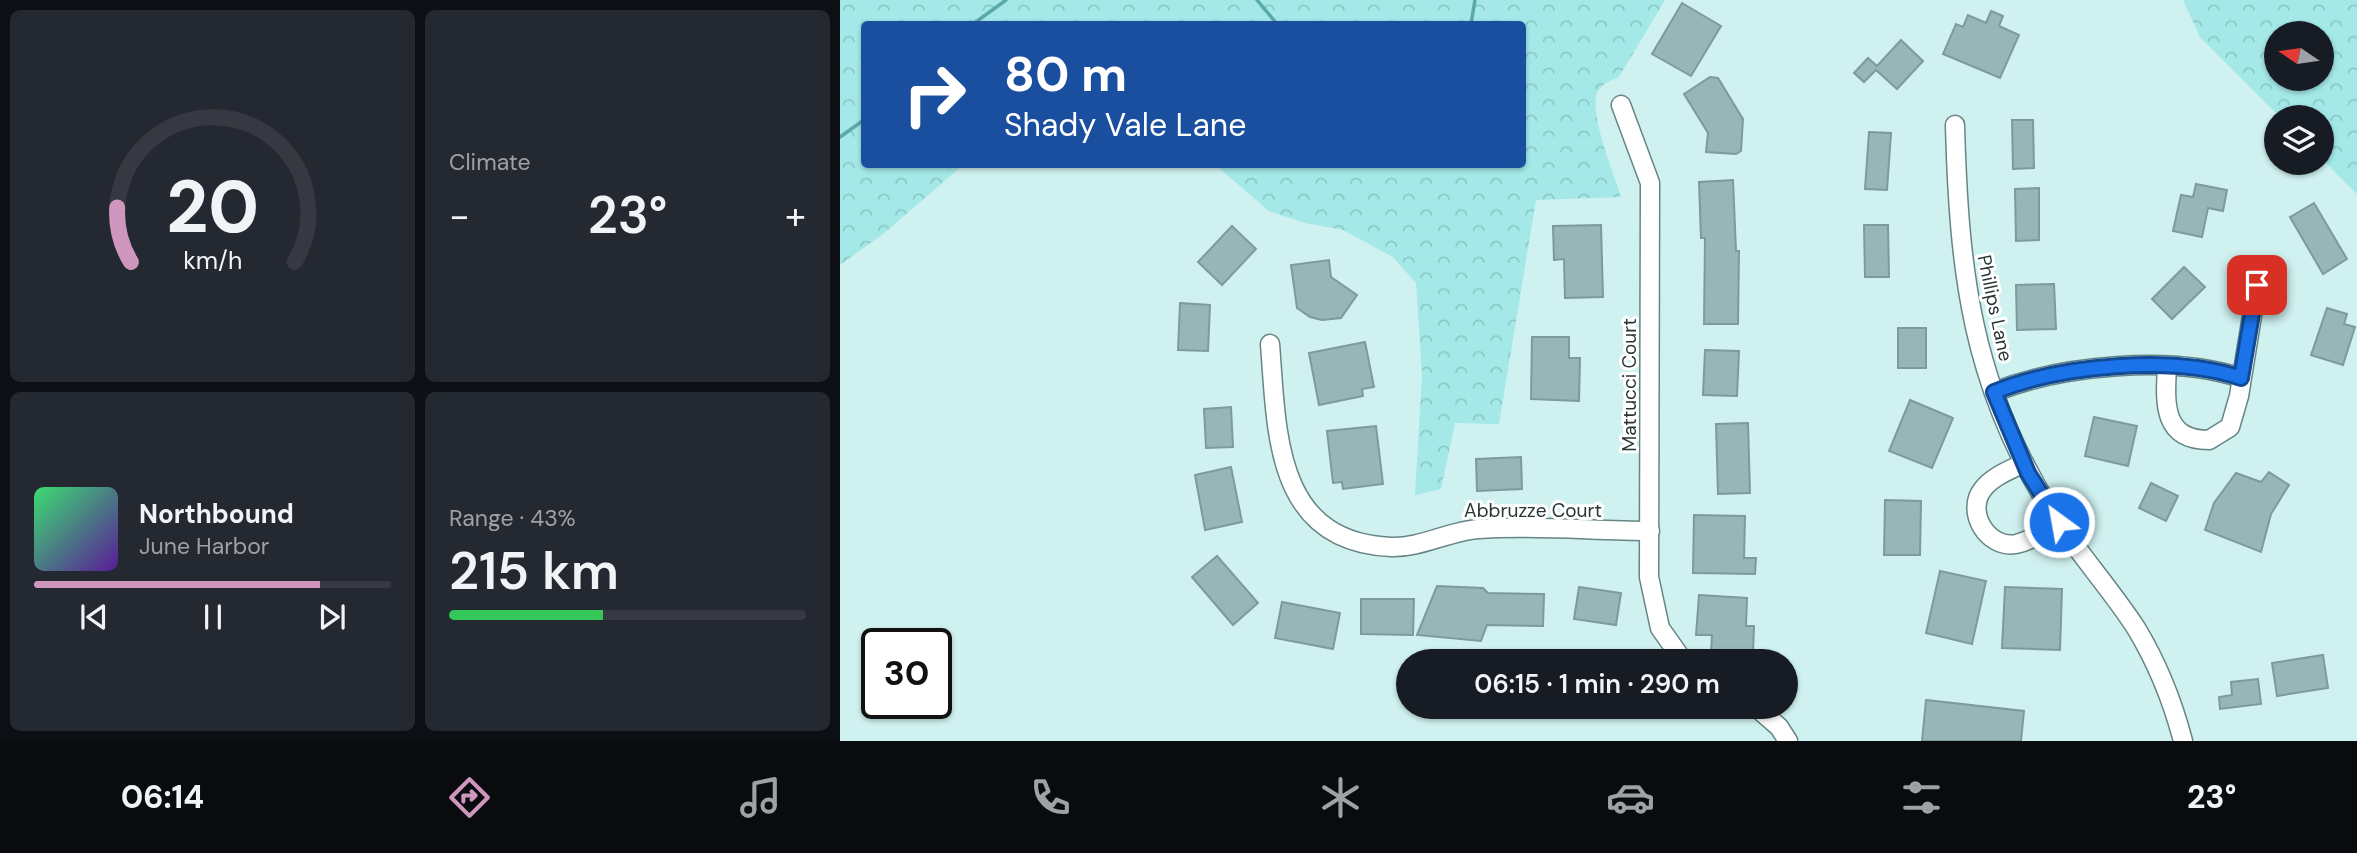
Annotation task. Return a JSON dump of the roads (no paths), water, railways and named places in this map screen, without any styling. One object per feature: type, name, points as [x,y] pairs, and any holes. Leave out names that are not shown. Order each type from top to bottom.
[{"type":"street","name":"Mattucci Court","points":[[1621,105],[1650,183],[1649,578],[1660,628],[1675,649]]},
{"type":"street","name":"Phillips Lane","points":[[1955,125],[1961,250],[1981,358],[2024,463],[2059,522],[2137,630],[2158,672],[2183,741]]},
{"type":"street","points":[[2167,367],[2165,404],[2168,418],[2185,436],[2202,440],[2218,437],[2230,427],[2257,285]]},
{"type":"street","name":"Abbruzze Court","points":[[1270,344],[1274,400],[1286,475],[1299,499],[1335,533],[1353,541],[1392,547],[1453,532],[1482,529],[1650,531]]},
{"type":"street","points":[[1994,392],[2048,375],[2167,367],[2207,370],[2241,378]]},
{"type":"street","points":[[2024,463],[1996,477],[1982,490],[1976,505],[1985,533],[1997,542],[2014,544],[2059,522]]},
{"type":"street","points":[[1770,719],[1788,741]]},
{"type":"waterway","points":[[977,21],[1006,0]]},
{"type":"waterway","points":[[1257,0],[1274,21]]},
{"type":"waterway","points":[[1472,21],[1475,0]]},
{"type":"waterway","points":[[840,137],[861,122]]}]
